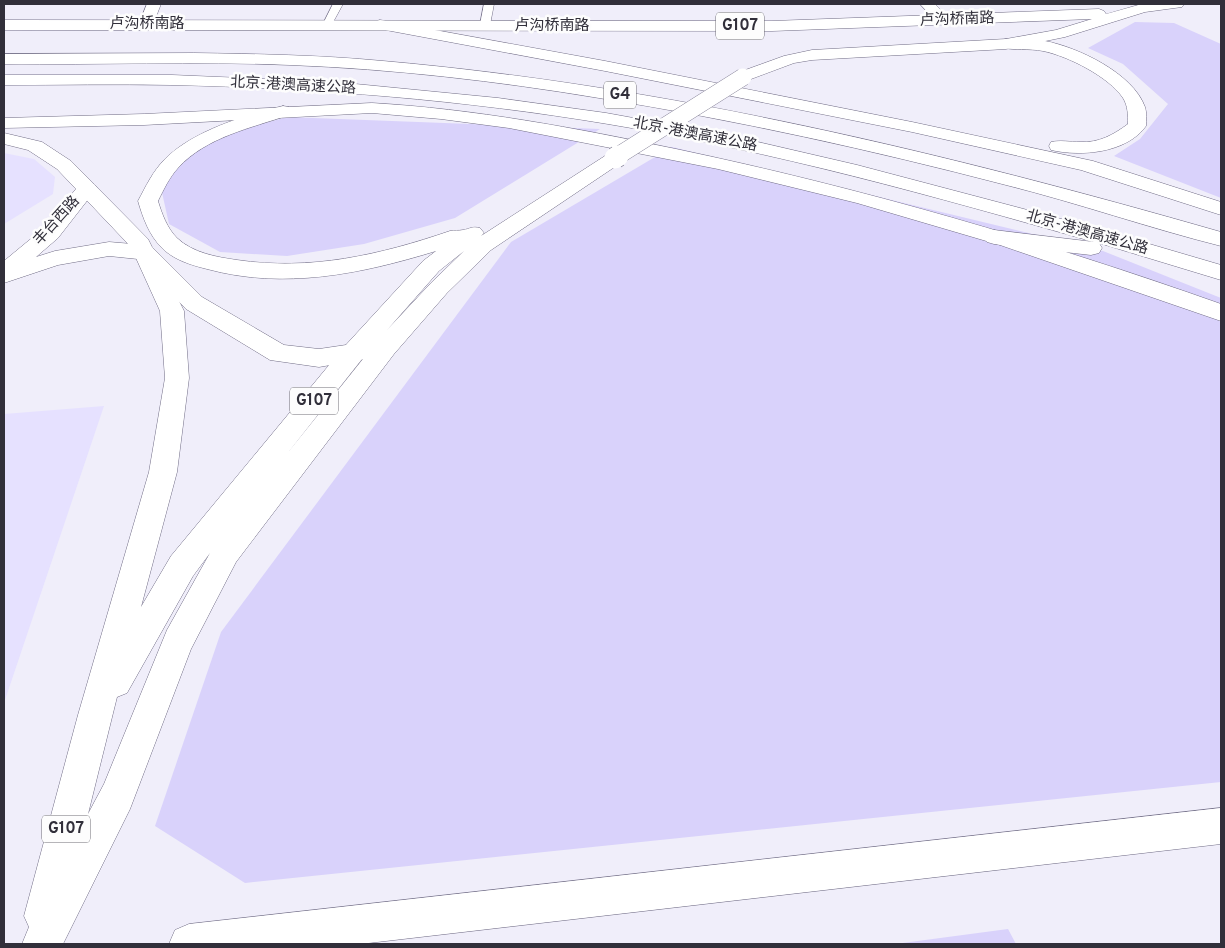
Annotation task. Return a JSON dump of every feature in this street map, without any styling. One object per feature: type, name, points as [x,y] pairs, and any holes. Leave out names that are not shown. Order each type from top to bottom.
[{"type":"main road","points":[[147,24],[154,4]]},
{"type":"main road","points":[[927,4],[944,21]]},
{"type":"main road","name":"G107","points":[[95,715],[182,566],[353,353],[431,266],[481,227],[744,77],[790,59],[812,55],[1006,44],[1059,34],[1143,8],[1177,4]]},
{"type":"main road","name":"G107","points":[[42,944],[117,796],[178,641],[226,553],[384,348],[483,245],[724,74],[770,53],[800,48],[1045,30],[1122,6]]},
{"type":"main road","name":"卢沟桥南路","points":[[4,25],[763,26],[1099,14]]},
{"type":"main road","points":[[380,24],[912,127],[1086,165],[1221,209]]},
{"type":"main road","points":[[912,127],[1089,149],[1117,141],[1138,126],[1136,106],[1125,90],[1106,73],[1057,50],[1042,46],[1006,44]]},
{"type":"main road","name":"北京-港澳高速公路","points":[[4,59],[278,59],[439,72],[616,94],[747,118],[971,168],[1088,199],[1221,239]]},
{"type":"main road","name":"北京-港澳高速公路","points":[[4,80],[173,80],[361,89],[604,118],[712,136],[834,164],[998,208],[1221,273]]},
{"type":"main road","points":[[4,123],[128,122],[283,111],[369,108],[412,111],[575,134],[698,159],[861,198],[1135,281],[1221,313]]},
{"type":"main road","points":[[283,111],[209,136],[178,155],[155,182],[148,201],[156,226],[175,248],[203,261],[246,270],[302,272],[361,264],[415,252],[481,227]]},
{"type":"main road","name":"G107","points":[[4,138],[35,146],[64,165],[140,244],[172,311],[177,378],[163,472],[95,715],[36,944]]},
{"type":"main road","name":"丰台西路","points":[[4,274],[51,233],[87,188]]},
{"type":"main road","points":[[994,237],[1174,258]]},
{"type":"main road","points":[[4,274],[55,258],[109,249],[144,252],[194,303],[279,354],[319,358],[384,348]]},
{"type":"main road","points":[[189,944],[1221,826]]},
{"type":"lane","points":[[328,24],[338,4]]},
{"type":"lane","points":[[485,25],[489,4]]},
{"type":"shaded area","points":[[1135,22],[1174,23],[1221,44],[1221,198],[1114,156],[1140,139],[1168,104],[1123,64],[1088,48]]},
{"type":"shaded area","points":[[287,117],[600,129],[455,218],[364,244],[287,256],[220,252],[169,224],[161,188],[176,165],[208,142],[239,130]]},
{"type":"shaded area","points":[[672,147],[1103,251],[1221,298],[1221,782],[245,883],[155,826],[221,632],[511,242]]},
{"type":"shaded area","points":[[4,153],[34,159],[55,177],[53,194],[4,224]]},
{"type":"shaded area","points":[[104,406],[4,703],[4,414]]},
{"type":"shaded area","points":[[1008,929],[1016,944],[895,944]]}]
